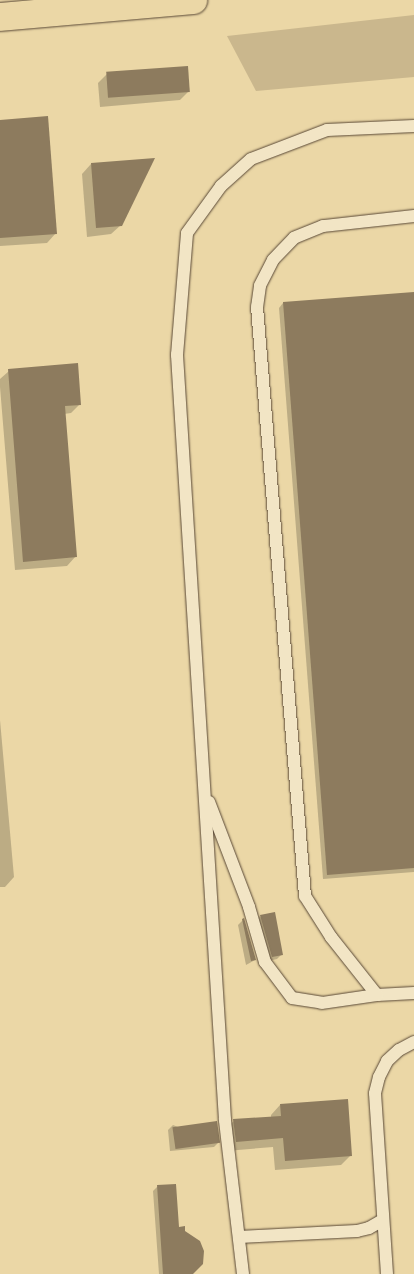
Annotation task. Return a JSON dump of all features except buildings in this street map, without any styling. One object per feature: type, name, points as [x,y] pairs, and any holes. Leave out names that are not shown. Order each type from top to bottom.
[{"type":"main road","points":[[0,17],[193,0]]},
{"type":"lane","points":[[243,1274],[225,1120],[177,355],[187,233],[220,186],[251,159],[327,130],[414,126]]},
{"type":"lane","points":[[377,995],[331,937],[305,896],[257,307],[260,286],[273,260],[294,238],[323,226],[414,216]]},
{"type":"lane","points":[[204,790],[249,907],[265,962],[292,998],[322,1003],[377,995],[414,993]]},
{"type":"lane","points":[[388,1274],[375,1093],[379,1077],[387,1061],[399,1050],[414,1042]]},
{"type":"lane","points":[[239,1237],[357,1231],[369,1228],[384,1220]]},
{"type":"shaded area","points":[[414,15],[414,77],[256,91],[227,36]]}]
